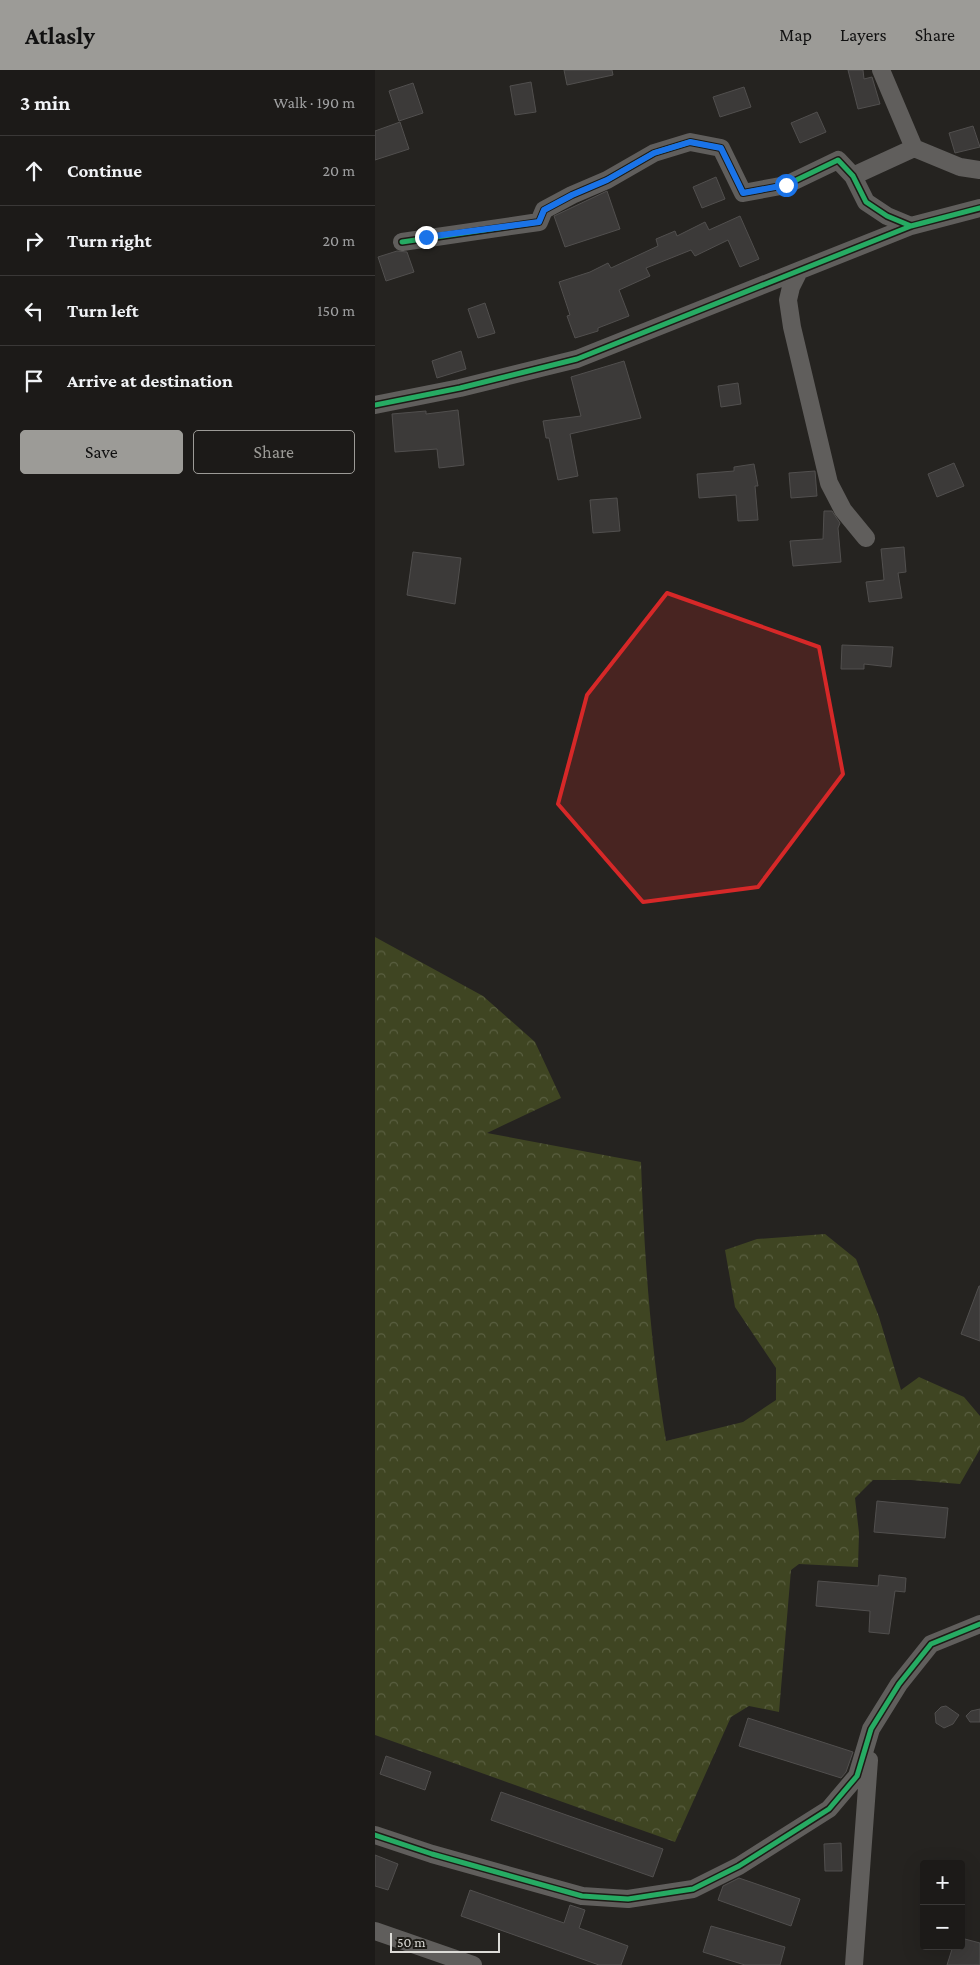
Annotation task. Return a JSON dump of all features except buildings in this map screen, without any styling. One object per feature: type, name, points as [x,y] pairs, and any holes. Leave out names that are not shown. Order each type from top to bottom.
[{"type":"street","points":[[881,70],[914,148],[960,167],[980,170]]},
{"type":"street","points":[[402,242],[539,222],[544,210],[572,195],[607,180],[654,153],[690,142],[721,148],[743,193],[786,185],[838,160],[853,176],[866,202],[887,216],[911,226]]},
{"type":"street","points":[[853,176],[914,148]]},
{"type":"street","points":[[375,405],[468,386],[577,358],[911,226],[980,208]]},
{"type":"street","points":[[799,271],[791,287],[788,300],[789,309],[829,483],[843,510],[866,538]]},
{"type":"street","points":[[375,1834],[431,1854],[582,1896],[628,1899],[693,1889],[739,1866],[829,1809],[857,1776],[871,1729],[899,1684],[931,1644],[980,1624]]},
{"type":"street","points":[[854,1965],[871,1729]]},
{"type":"street","points":[[375,1930],[473,1965]]},
{"type":"highlighted area","points":[[667,593],[819,647],[843,774],[758,887],[643,902],[558,804],[587,695]]},
{"type":"green space","points":[[375,937],[483,996],[535,1042],[561,1098],[487,1133],[641,1162],[649,1302],[656,1372],[666,1441],[743,1422],[776,1400],[776,1368],[735,1307],[725,1250],[757,1239],[825,1234],[856,1259],[879,1317],[901,1390],[919,1377],[964,1397],[980,1416],[980,1449],[960,1484],[911,1480],[873,1480],[855,1498],[859,1533],[858,1567],[799,1564],[791,1570],[779,1712],[749,1706],[731,1717],[675,1842],[375,1735]]},
{"type":"cycle path","points":[[402,242],[539,222],[544,210],[572,195],[607,180],[654,153],[690,142],[721,148],[743,193],[786,185],[838,160],[853,176],[866,202],[887,216],[911,226]]},
{"type":"cycle path","points":[[375,405],[460,388],[577,359],[911,226],[980,208]]},
{"type":"cycle path","points":[[375,1835],[432,1854],[582,1896],[628,1899],[693,1889],[739,1866],[829,1809],[857,1776],[871,1729],[899,1684],[931,1644],[980,1624]]},
{"type":"route","points":[[426,237],[539,222],[544,210],[572,195],[607,180],[654,153],[690,142],[721,148],[743,193],[786,185]]}]
